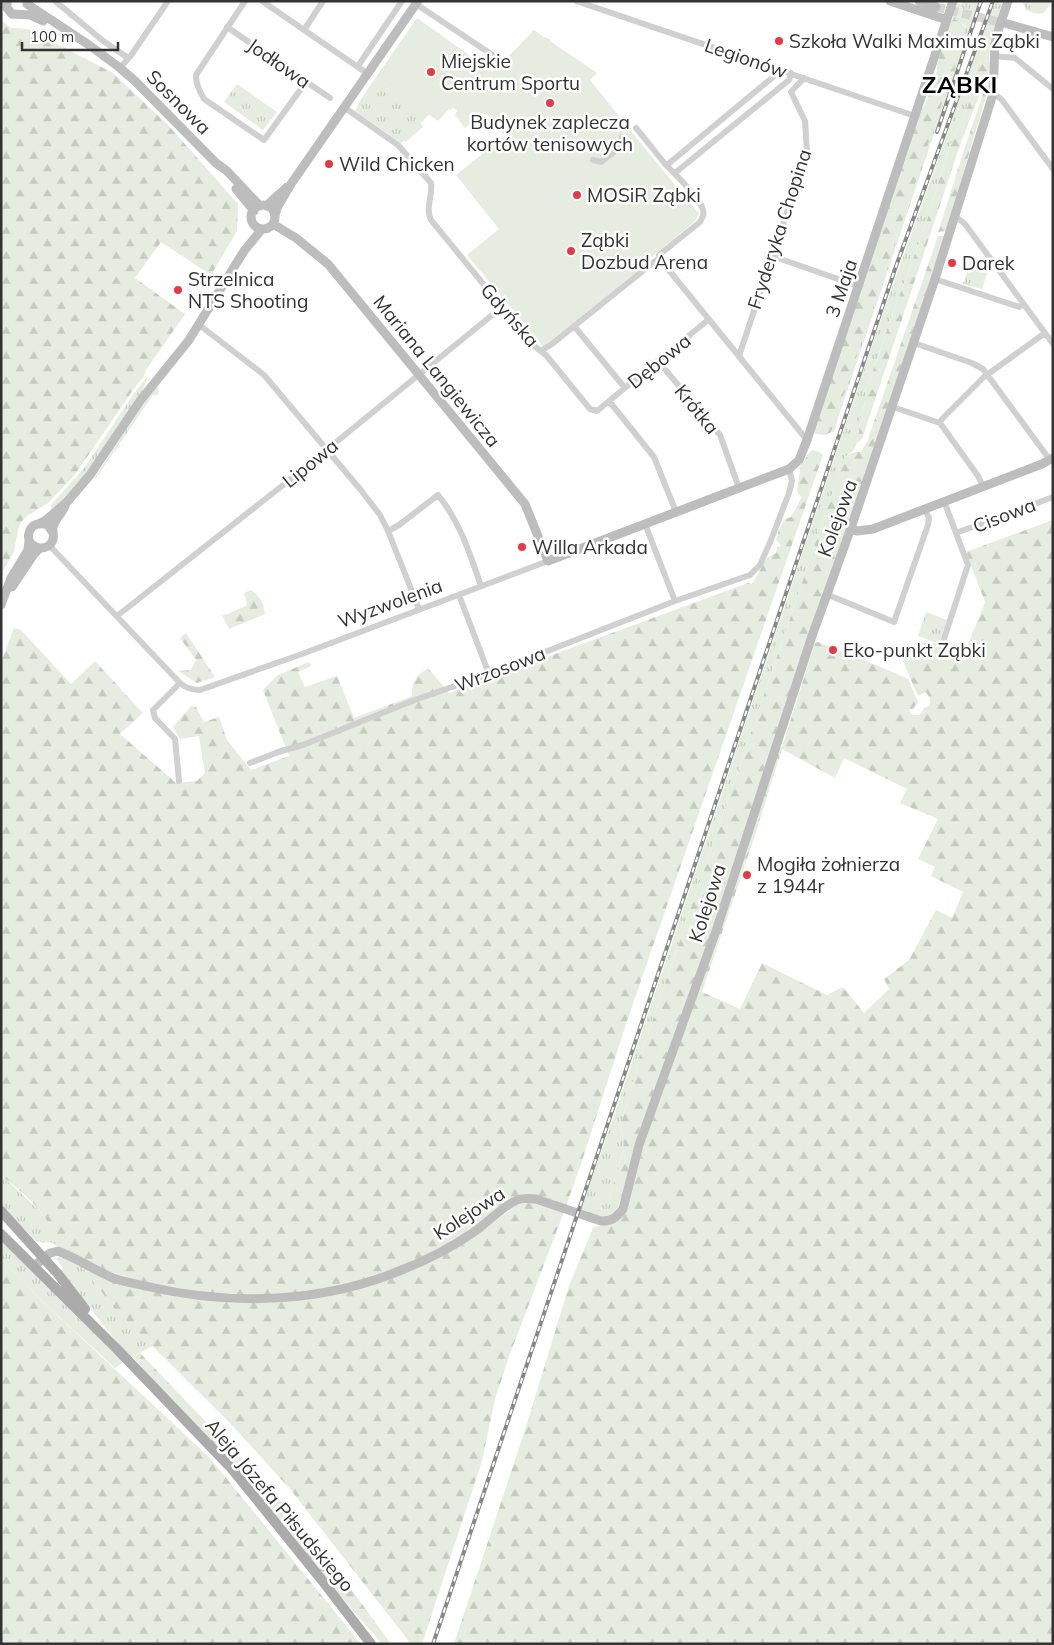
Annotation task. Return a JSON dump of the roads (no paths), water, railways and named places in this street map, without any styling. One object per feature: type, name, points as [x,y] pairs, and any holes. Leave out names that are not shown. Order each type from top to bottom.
[{"type":"main road","name":"Aleja Józefa Piłsudskiego","points":[[1,1211],[44,1258],[117,1349]]},
{"type":"main road","name":"Aleja Józefa Piłsudskiego","points":[[1,1234],[117,1349],[244,1483],[371,1644]]},
{"type":"street","points":[[120,68],[168,1]]},
{"type":"street","points":[[245,1],[196,75],[196,81],[204,99],[264,140],[306,82]]},
{"type":"street","points":[[262,1],[368,74]]},
{"type":"street","points":[[304,30],[323,1]]},
{"type":"street","points":[[358,66],[402,1]]},
{"type":"street","name":"Legionów","points":[[576,1],[916,116]]},
{"type":"street","points":[[890,1],[947,20]]},
{"type":"street","points":[[919,1],[936,7]]},
{"type":"street","name":"3 Maja","points":[[789,469],[799,460],[807,440],[953,1]]},
{"type":"street","name":"Kolejowa","points":[[44,1258],[50,1253],[58,1251],[114,1278],[180,1294],[252,1299],[303,1296],[380,1279],[405,1269],[470,1235],[508,1206],[522,1199],[536,1199],[601,1222],[611,1220],[619,1215],[623,1209],[639,1146],[717,928],[826,594],[893,407],[935,279],[993,94],[994,56],[998,32],[1008,1]]},
{"type":"street","name":"Sosnowa","points":[[56,2],[102,40],[128,58]]},
{"type":"street","points":[[252,221],[256,227],[267,229],[274,220],[277,208],[291,184],[417,2],[493,56],[501,65]]},
{"type":"street","points":[[1,3],[5,7]]},
{"type":"street","points":[[21,14],[25,11],[27,3]]},
{"type":"street","name":"Sosnowa","points":[[27,3],[89,45],[135,81],[216,163],[227,171],[260,208]]},
{"type":"street","name":"Sosnowa","points":[[5,7],[14,15],[30,15],[68,32]]},
{"type":"street","points":[[1008,24],[1051,36]]},
{"type":"street","name":"Jodłowa","points":[[227,27],[330,98]]},
{"type":"street","points":[[994,56],[1015,58],[1053,89]]},
{"type":"street","points":[[667,165],[773,77],[776,68]]},
{"type":"street","points":[[675,173],[789,80],[790,73]]},
{"type":"street","name":"Fryderyka Chopina","points":[[739,356],[807,152],[806,121],[792,92],[804,78]]},
{"type":"street","points":[[993,94],[1002,100],[1053,169]]},
{"type":"street","name":"Gdyńska","points":[[345,108],[398,145],[431,183],[432,188],[428,210],[432,220],[534,346],[542,351],[590,409],[597,411],[609,401]]},
{"type":"street","points":[[542,351],[659,258],[659,255],[697,224],[704,214],[702,207],[636,128]]},
{"type":"street","points":[[593,160],[602,162],[623,145],[622,137]]},
{"type":"street","points":[[244,251],[251,231],[252,215],[291,184]]},
{"type":"street","points":[[260,208],[272,209],[274,220]]},
{"type":"street","points":[[940,423],[988,374],[1050,338],[962,220],[955,216]]},
{"type":"street","name":"Mariana Langiewicza","points":[[274,220],[328,264],[524,504],[548,561]]},
{"type":"street","points":[[2,602],[11,578],[28,550],[28,534],[30,529],[34,525],[45,521],[67,502],[94,470],[157,372],[184,337],[198,324],[244,251],[262,229]]},
{"type":"street","points":[[772,256],[858,286]]},
{"type":"street","points":[[659,258],[807,440]]},
{"type":"street","points":[[935,279],[1019,307],[1023,304]]},
{"type":"street","name":"Lipowa","points":[[117,616],[502,307]]},
{"type":"street","name":"Dębowa","points":[[609,401],[708,320]]},
{"type":"street","points":[[198,324],[264,375],[365,495],[380,515],[388,531],[419,609]]},
{"type":"street","points":[[574,326],[625,388]]},
{"type":"street","points":[[851,528],[861,531],[873,528],[1051,459],[988,374],[978,365],[914,343]]},
{"type":"street","name":"Krótka","points":[[658,361],[720,435],[739,488]]},
{"type":"street","points":[[609,401],[654,457],[676,512]]},
{"type":"street","points":[[893,407],[940,423],[978,476],[983,486]]},
{"type":"street","name":"Wyzwolenia","points":[[49,545],[180,682],[189,689],[200,690],[302,654],[789,469]]},
{"type":"street","name":"Wrzosowa","points":[[250,763],[303,745],[412,701],[489,674],[675,601],[750,575],[760,565],[789,493],[792,482],[789,469]]},
{"type":"street","points":[[388,531],[399,525],[438,495],[449,509],[463,536],[481,586]]},
{"type":"street","name":"Cisowa","points":[[956,533],[1053,497]]},
{"type":"street","points":[[942,645],[968,565],[944,501]]},
{"type":"street","points":[[2,602],[34,554],[40,548],[49,545],[53,538],[54,525],[67,502]]},
{"type":"street","points":[[826,594],[894,622],[928,525],[928,518],[924,508]]},
{"type":"street","points":[[40,523],[48,525],[53,533]]},
{"type":"street","points":[[645,524],[675,601]]},
{"type":"street","points":[[29,540],[33,546],[40,548]]},
{"type":"street","points":[[459,595],[489,674]]},
{"type":"street","points":[[179,780],[174,739],[155,718],[152,710],[180,682]]},
{"type":"street","points":[[34,1266],[44,1258]]},
{"type":"tunnel","points":[[936,7],[1007,24]]},
{"type":"railway","points":[[937,132],[981,1]]},
{"type":"railway","points":[[433,1644],[895,269],[993,1]]},
{"type":"place","name":"Szkoła Walki Maximus Ząbki","points":[[779,41]]},
{"type":"place","name":"Miejskie Centrum Sportu","points":[[431,72]]},
{"type":"place","name":"Budynek zaplecza kortów tenisowych","points":[[550,103]]},
{"type":"place","name":"Wild Chicken","points":[[329,164]]},
{"type":"place","name":"MOSiR Ząbki","points":[[577,195]]},
{"type":"place","name":"Ząbki Dozbud Arena","points":[[571,251]]},
{"type":"place","name":"Darek","points":[[952,263]]},
{"type":"place","name":"Strzelnica NTS Shooting","points":[[178,290]]},
{"type":"place","name":"Willa Arkada","points":[[522,547]]},
{"type":"place","name":"Eko-punkt Ząbki","points":[[833,650]]},
{"type":"place","name":"Mogiła żołnierza z 1944r","points":[[747,875]]},
{"type":"district","name":"ZĄBKI","points":[[960,84]]}]
